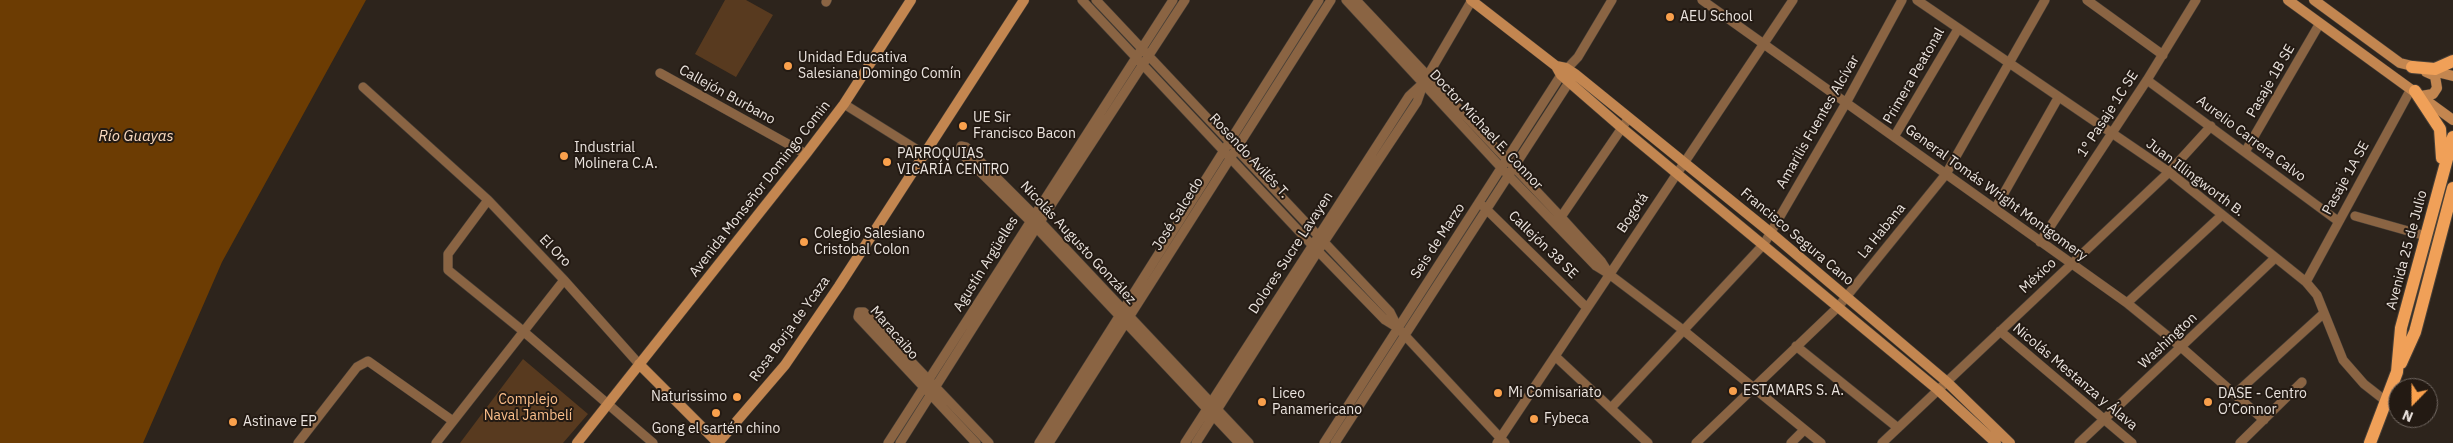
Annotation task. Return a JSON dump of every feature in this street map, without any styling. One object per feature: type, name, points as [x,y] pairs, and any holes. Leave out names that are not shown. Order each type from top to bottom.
[{"type":"main road","name":"Avenida Monseñor Domingo Comin","points":[[577,443],[844,104],[911,0]]},
{"type":"main road","name":"Rosa Borja de Ycaza","points":[[718,443],[785,365],[839,286],[1024,0]]},
{"type":"main road","name":"Francisco Segura Cano","points":[[1472,0],[1625,123],[1677,172],[1938,390],[1996,443]]},
{"type":"main road","points":[[2288,0],[2453,120]]},
{"type":"main road","points":[[2314,0],[2392,58],[2434,76],[2438,84],[2433,94],[2415,92]]},
{"type":"main road","points":[[2418,69],[2435,69],[2453,61]]},
{"type":"main road","points":[[2418,69],[2453,76]]},
{"type":"main road","points":[[2415,92],[2440,129],[2443,148],[2442,178]]},
{"type":"main road","name":"Francisco Segura Cano","points":[[1625,123],[1684,162],[1770,233],[1947,382],[2010,443]]},
{"type":"main road","name":"Avenida 25 de Julio","points":[[2397,372],[2401,328],[2453,137]]},
{"type":"main road","name":"Avenida 25 de Julio","points":[[2370,443],[2397,372],[2415,332],[2453,188]]},
{"type":"main road","name":"El Oro","points":[[639,364],[718,443]]},
{"type":"street","name":"Rosendo Avilés T.","points":[[1082,0],[1139,53],[1148,57],[1318,244],[1390,312],[1401,332],[1501,441]]},
{"type":"street","name":"Rosendo Avilés T.","points":[[1096,0],[1139,53],[1143,65],[1230,149]]},
{"type":"street","name":"Agustín Argüelles","points":[[900,443],[930,387],[1090,137],[1139,53],[1173,0]]},
{"type":"street","name":"Agustín Argüelles","points":[[1090,137],[1143,65],[1185,0]]},
{"type":"street","name":"José Salcedo","points":[[1039,443],[1068,403],[1175,237],[1285,62],[1319,0]]},
{"type":"street","name":"José Salcedo","points":[[1285,62],[1331,0]]},
{"type":"street","name":"Doctor Michael E. Connor","points":[[1346,0],[1391,42],[1426,79],[1596,266],[1683,330],[1821,443]]},
{"type":"street","name":"Doctor Michael E. Connor","points":[[1356,0],[1391,42]]},
{"type":"street","name":"Dolores Sucre Lavayen","points":[[1185,443],[1211,410],[1372,162],[1417,102],[1426,79],[1472,0]]},
{"type":"street","name":"Seis de Marzo","points":[[1401,332],[1450,266],[1504,164],[1565,73],[1578,57],[1612,0]]},
{"type":"street","name":"General Tomás Wright Montgomery","points":[[1702,0],[2127,303],[2181,346],[2264,420]]},
{"type":"street","name":"Bogotá","points":[[1501,441],[1609,274],[1793,0]]},
{"type":"street","name":"Amarilis Fuentes Alcívar","points":[[1611,408],[1764,244],[1846,103],[1902,0]]},
{"type":"street","name":"Juan Illingworth B.","points":[[1917,0],[2168,172],[2306,282],[2316,295],[2343,360],[2364,384],[2387,402]]},
{"type":"street","name":"La Habana","points":[[1696,443],[1838,307],[1946,174],[2007,63],[2045,0]]},
{"type":"street","points":[[2087,0],[2163,55]]},
{"type":"street","name":"1° Pasaje 1C SE","points":[[2040,242],[2147,80],[2196,0]]},
{"type":"street","name":"Pasaje 1B SE","points":[[2246,152],[2320,23]]},
{"type":"street","name":"Primera Peatonal","points":[[1894,137],[1958,29]]},
{"type":"street","name":"Callejón Burbano","points":[[660,73],[806,154]]},
{"type":"street","name":"Seis de Marzo","points":[[1335,443],[1347,417],[1401,332],[1442,259],[1511,172],[1565,73]]},
{"type":"street","name":"Aurelio Carrera Calvo","points":[[2147,80],[2338,221]]},
{"type":"street","name":"El Oro","points":[[363,87],[488,200],[564,280],[639,364]]},
{"type":"street","name":"Pasaje 1A SE","points":[[2306,282],[2338,221],[2415,92]]},
{"type":"street","points":[[1995,209],[2058,98]]},
{"type":"street","points":[[844,104],[924,154]]},
{"type":"street","points":[[1561,217],[1625,123]]},
{"type":"street","name":"México","points":[[1882,443],[2168,172],[2211,126]]},
{"type":"street","name":"Nicolás Augusto González","points":[[1035,221],[961,152],[961,146],[966,147],[1035,221],[1123,317],[1211,410],[1239,443]]},
{"type":"street","name":"Doctor Michael E. Connor","points":[[1511,172],[1561,217],[1601,261],[1609,274]]},
{"type":"street","points":[[488,200],[448,254],[448,270],[523,331],[653,443]]},
{"type":"street","name":"Callejón 38 SE","points":[[1483,206],[1587,308]]},
{"type":"street","points":[[2127,303],[2222,215]]},
{"type":"street","points":[[2355,216],[2426,236]]},
{"type":"street","name":"Washington","points":[[2079,443],[2275,258]]},
{"type":"street","points":[[1442,259],[1450,266]]},
{"type":"street","points":[[436,443],[564,280]]},
{"type":"street","name":"Maracaibo","points":[[976,443],[930,387],[864,312],[859,312],[858,317],[930,387],[989,443]]},
{"type":"street","points":[[2235,394],[2324,312]]},
{"type":"street","name":"Nicolás Mestanza y Álava","points":[[2000,332],[2132,443]]},
{"type":"street","points":[[1796,346],[1898,428]]},
{"type":"street","points":[[1555,356],[1648,443]]},
{"type":"street","points":[[301,442],[357,367],[368,360],[453,421]]},
{"type":"street","points":[[2240,443],[2302,382]]},
{"type":"street","name":"Agustín Argüelles","points":[[888,443],[930,387]]},
{"type":"street","name":"José Salcedo","points":[[1049,443],[1068,403]]},
{"type":"street","name":"Dolores Sucre Lavayen","points":[[1196,443],[1211,410]]},
{"type":"street","name":"Nicolás Augusto González","points":[[1211,410],[1249,443]]},
{"type":"street","name":"Seis de Marzo","points":[[1324,443],[1347,417]]},
{"type":"street","points":[[1791,443],[1804,430]]},
{"type":"green space","points":[[725,0],[746,0],[773,15],[736,77],[695,54]]},
{"type":"green space","name":"Complejo Naval Jambelí","points":[[523,359],[588,414],[563,443],[460,443]]},
{"type":"water","name":"Río Guayas","points":[[0,0],[366,0],[222,262],[143,443],[0,443]]},
{"type":"place","name":"AEU School","points":[[1670,17]]},
{"type":"place","name":"Unidad Educativa Salesiana Domingo Comín","points":[[788,66]]},
{"type":"place","name":"UE Sir Francisco Bacon","points":[[963,126]]},
{"type":"place","name":"Industrial Molinera C.A.","points":[[564,156]]},
{"type":"place","name":"PARROQUIAS VICARÍA CENTRO","points":[[887,162]]},
{"type":"place","name":"Colegio Salesiano Cristobal Colon","points":[[804,242]]},
{"type":"place","name":"ESTAMARS S. A.","points":[[1733,391]]},
{"type":"place","name":"Mi Comisariato","points":[[1498,393]]},
{"type":"place","name":"Naturissimo","points":[[737,397]]},
{"type":"place","name":"Liceo Panamericano","points":[[1262,402]]},
{"type":"place","name":"DASE - Centro O’Connor","points":[[2208,402]]},
{"type":"place","name":"Gong el sartén chino","points":[[716,413]]},
{"type":"place","name":"Fybeca","points":[[1534,419]]},
{"type":"place","name":"Astinave EP","points":[[233,422]]}]
